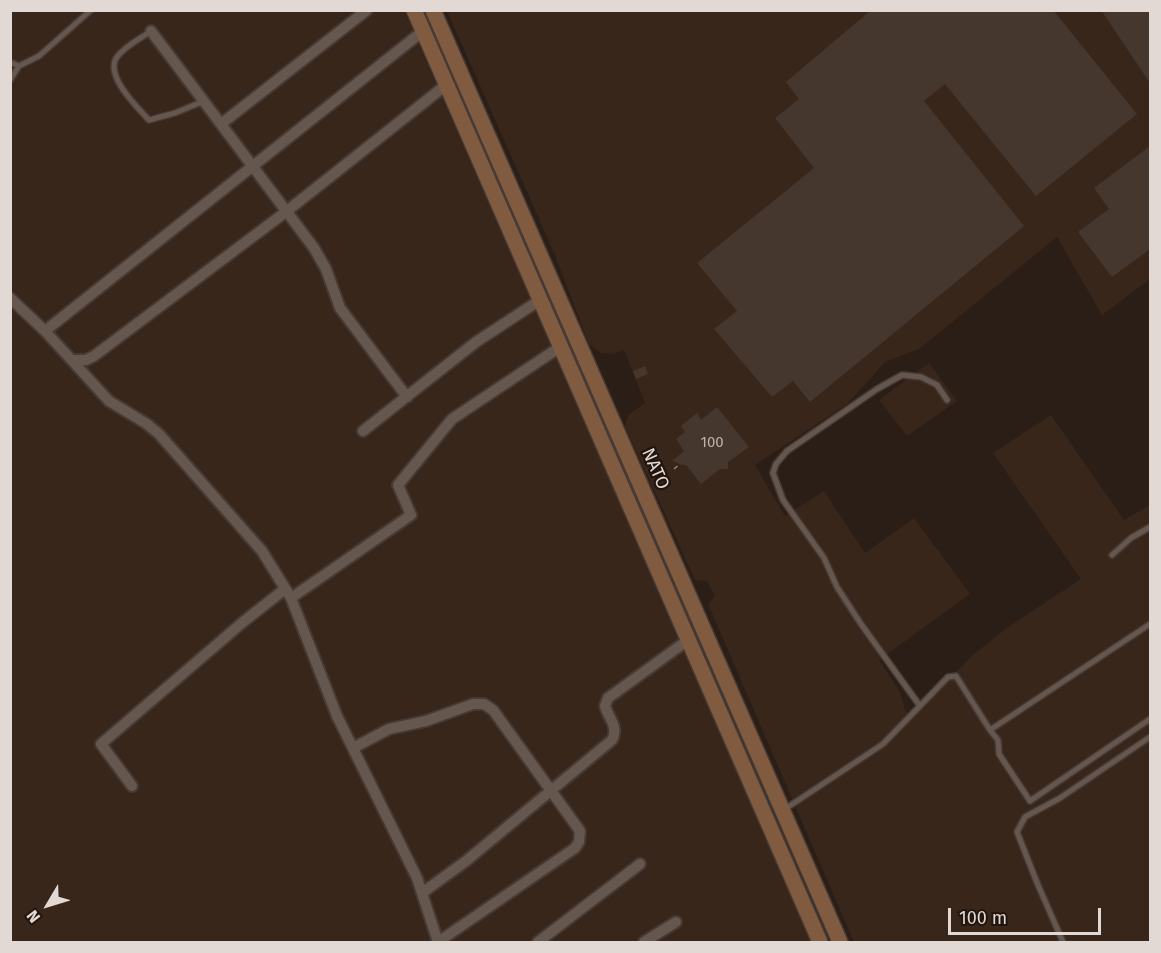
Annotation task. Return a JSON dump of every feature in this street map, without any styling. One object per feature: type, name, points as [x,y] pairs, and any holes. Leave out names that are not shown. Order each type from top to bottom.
[{"type":"main road","name":"ΝΑΤΟ","points":[[414,10],[820,942]]},
{"type":"main road","name":"ΝΑΤΟ","points":[[433,10],[840,942]]},
{"type":"street","points":[[221,124],[367,10]]},
{"type":"street","points":[[151,31],[314,248],[326,269],[340,308],[407,397]]},
{"type":"street","points":[[45,331],[423,32]]},
{"type":"street","points":[[73,360],[86,360],[94,356],[287,211],[446,85]]},
{"type":"street","points":[[10,298],[73,360],[109,401],[159,434],[262,551],[288,594],[337,716],[417,878],[438,942],[578,845],[580,831],[493,710],[484,704],[473,704],[426,721],[389,729],[353,748]]},
{"type":"street","points":[[363,431],[476,342],[540,300]]},
{"type":"street","points":[[132,786],[101,744],[243,622],[411,515],[398,485],[452,419],[560,347]]},
{"type":"street","points":[[422,893],[466,861],[612,740],[616,733],[605,706],[608,698],[688,640]]},
{"type":"street","points":[[538,942],[640,864]]},
{"type":"street","points":[[644,942],[676,922]]},
{"type":"lane","points":[[10,80],[19,66],[39,56],[91,10]]},
{"type":"lane","points":[[151,31],[116,58],[113,68],[116,79],[149,120],[204,101]]},
{"type":"lane","points":[[10,62],[19,66]]},
{"type":"lane","points":[[920,706],[837,587],[824,558],[783,500],[773,473],[776,464],[787,452],[877,389],[902,375],[921,377],[936,385],[947,400]]},
{"type":"lane","points":[[1112,555],[1131,538],[1150,527]]},
{"type":"lane","points":[[990,730],[1150,624]]},
{"type":"lane","points":[[783,811],[883,744],[948,677],[957,676],[998,740],[999,754],[1030,801],[1150,718]]},
{"type":"lane","points":[[1063,942],[1017,832],[1025,817],[1060,798],[1150,737]]},
{"type":"path","points":[[674,469],[680,464]]},
{"type":"shaded area","points":[[10,11],[404,11],[812,942],[11,942]]},
{"type":"shaded area","points":[[447,11],[1150,11],[1150,279],[1102,315],[1057,237],[919,349],[885,362],[847,404],[755,465],[785,516],[824,491],[865,553],[914,518],[970,594],[879,660],[900,692],[905,710],[912,718],[973,655],[1008,627],[1081,579],[993,453],[1051,415],[1124,520],[1150,505],[1150,942],[854,942],[708,604],[715,596],[707,581],[695,580],[625,426],[629,414],[645,403],[624,350],[612,354],[601,353],[589,344],[555,255]]},
{"type":"shaded area","points":[[929,363],[957,401],[907,436],[879,400]]},
{"type":"building","points":[[871,10],[1053,10],[1137,114],[1036,196],[945,84],[924,101],[1024,226],[810,402],[793,381],[772,397],[714,329],[737,311],[697,263],[814,168],[775,118],[799,99],[786,82]]},
{"type":"building","points":[[1101,10],[1150,10],[1150,83]]},
{"type":"building","points":[[1150,146],[1150,249],[1112,277],[1078,232],[1109,209],[1094,188]]},
{"type":"building","points":[[645,366],[648,374],[636,379],[633,371]]},
{"type":"building","points":[[717,407],[749,447],[728,462],[728,469],[720,469],[701,484],[687,466],[672,461],[684,451],[676,439],[685,432],[681,426],[697,413],[701,420]]}]
